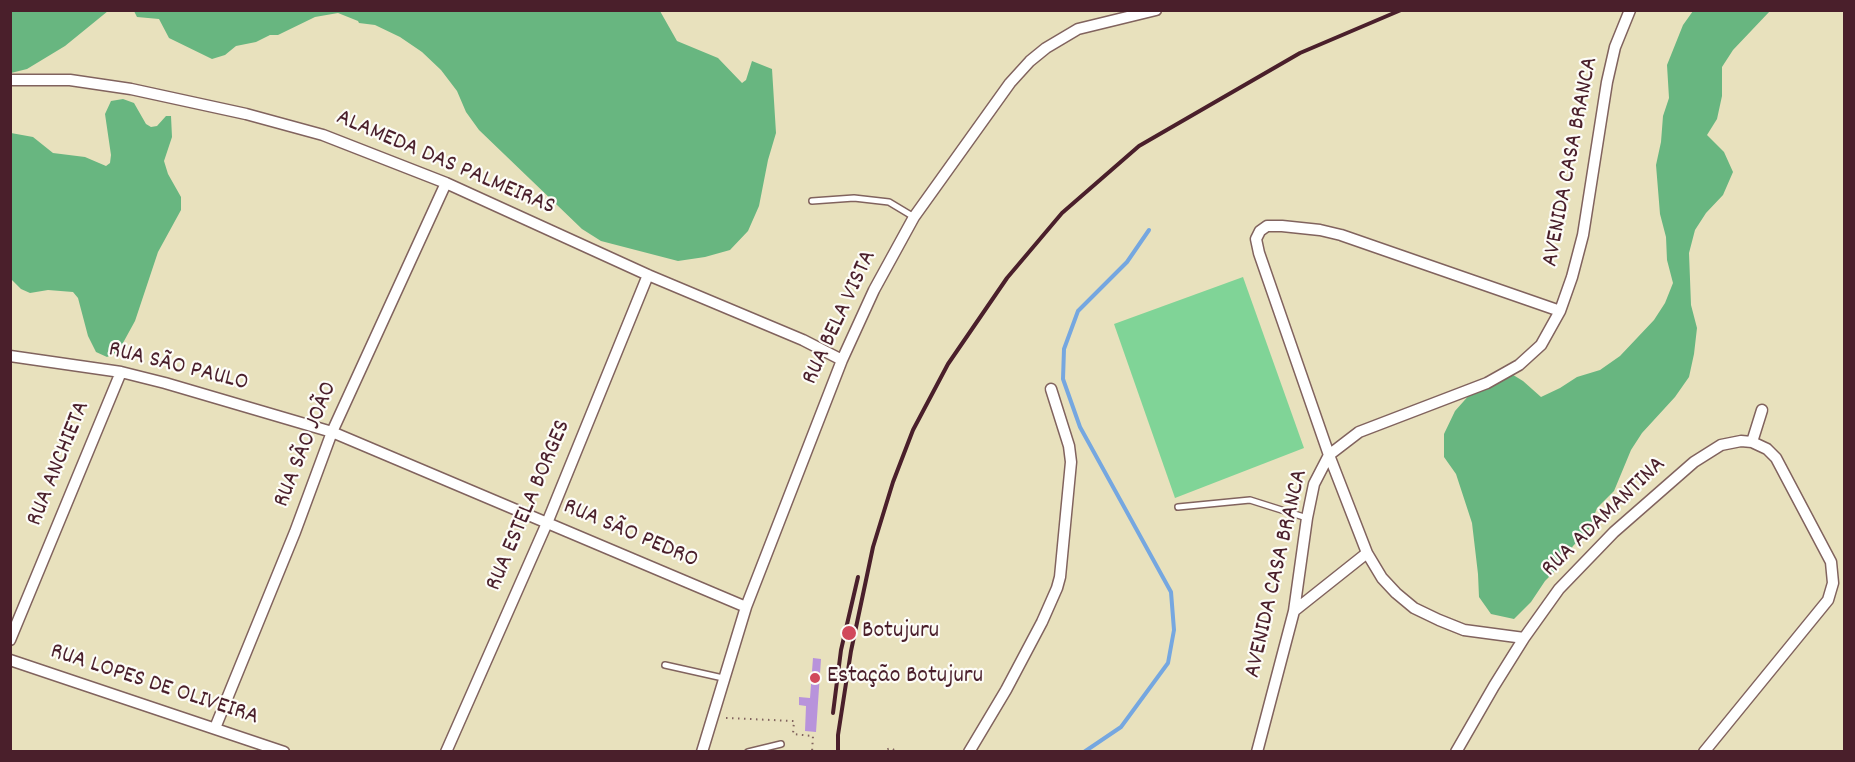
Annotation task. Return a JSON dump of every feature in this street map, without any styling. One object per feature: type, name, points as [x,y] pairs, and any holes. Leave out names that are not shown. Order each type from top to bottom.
[{"type":"street","name":"RUA BELA VISTA","points":[[702,752],[746,607],[842,360],[874,290],[914,217],[1010,83],[1030,61],[1046,48],[1078,29],[1156,10]]},
{"type":"street","name":"AVENIDA CASA BRANCA","points":[[1257,752],[1294,611],[1314,484],[1329,455],[1359,432],[1487,383],[1519,365],[1541,345],[1560,311],[1583,235],[1607,82],[1615,47],[1630,10]]},
{"type":"street","name":"ALAMEDA DAS PALMEIRAS","points":[[10,80],[70,80],[131,90],[246,114],[323,135],[446,183],[648,275],[803,340],[842,360]]},
{"type":"street","name":"RUA SÃO JOÃO","points":[[215,728],[295,532],[332,432],[446,183]]},
{"type":"street","points":[[1524,638],[1464,630],[1414,608],[1382,578],[1368,554],[1329,455],[1256,239],[1260,231],[1267,226],[1320,230],[1341,235],[1560,311]]},
{"type":"street","name":"RUA ESTELA BORGES","points":[[446,752],[547,523],[648,275]]},
{"type":"street","name":"RUA SÃO PAULO","points":[[10,356],[121,372],[332,432]]},
{"type":"street","name":"RUA ANCHIETA","points":[[10,640],[121,372]]},
{"type":"street","points":[[969,752],[1006,690],[1042,622],[1060,577],[1071,462],[1069,446],[1051,389]]},
{"type":"street","points":[[1704,752],[1828,600],[1833,583],[1831,562],[1776,458],[1767,449],[1752,442],[1762,410]]},
{"type":"street","name":"RUA SÃO PEDRO","points":[[332,432],[746,607]]},
{"type":"street","name":"RUA ADAMANTINA","points":[[1456,752],[1524,638],[1559,589],[1614,532],[1694,462],[1721,445],[1741,441],[1752,442]]},
{"type":"street","points":[[1294,611],[1368,554]]},
{"type":"street","name":"RUA LOPES DE OLIVEIRA","points":[[10,660],[284,752]]},
{"type":"lane","points":[[812,201],[854,198],[889,202],[914,217]]},
{"type":"lane","points":[[1178,507],[1250,500],[1307,518]]},
{"type":"lane","points":[[665,665],[723,678]]},
{"type":"lane","points":[[748,752],[781,744]]},
{"type":"path","points":[[711,718],[794,721],[793,734],[813,736],[812,752]]},
{"type":"path","points":[[882,752],[890,748],[899,752]]},
{"type":"green space","points":[[11,10],[108,11],[65,46],[27,69],[11,73]]},
{"type":"green space","points":[[134,11],[660,11],[677,41],[718,58],[742,83],[746,80],[752,61],[772,69],[776,133],[759,206],[748,231],[730,250],[705,257],[678,261],[601,241],[582,229],[479,130],[466,112],[457,91],[441,70],[422,52],[400,37],[375,25],[359,23],[338,13],[315,17],[278,35],[270,35],[256,42],[236,46],[225,55],[212,59],[169,38],[159,19],[137,17]]},
{"type":"green space","points":[[1693,11],[1770,11],[1733,50],[1722,67],[1722,96],[1717,119],[1707,135],[1724,152],[1733,172],[1723,195],[1706,213],[1695,230],[1689,253],[1691,305],[1697,328],[1689,377],[1675,397],[1642,433],[1631,450],[1614,491],[1597,508],[1589,529],[1573,546],[1562,564],[1545,581],[1531,602],[1514,619],[1491,614],[1479,597],[1472,523],[1456,474],[1444,457],[1444,434],[1455,411],[1471,393],[1505,370],[1523,381],[1541,397],[1577,377],[1600,370],[1620,356],[1654,320],[1665,303],[1673,283],[1660,214],[1656,165],[1663,116],[1669,98],[1667,65],[1683,25]]},
{"type":"green space","points":[[123,99],[134,103],[146,124],[151,127],[157,126],[166,116],[171,116],[172,137],[164,161],[168,174],[181,197],[181,210],[158,252],[135,321],[118,352],[107,357],[96,352],[88,336],[78,298],[73,292],[48,290],[30,293],[21,289],[11,279],[11,133],[33,137],[53,153],[85,157],[106,166],[110,163],[111,155],[105,114],[111,101]]},
{"type":"green space","points":[[1243,277],[1304,448],[1175,498],[1114,324]]},
{"type":"building","name":"Estação Botujuru","points":[[813,658],[821,659],[816,732],[805,731],[806,706],[799,705],[799,697],[810,698]]},
{"type":"waterway","points":[[1084,752],[1121,727],[1168,663],[1174,630],[1171,592],[1080,427],[1063,379],[1064,349],[1078,311],[1127,262],[1149,230]]},
{"type":"railway","points":[[838,752],[838,735],[851,651],[873,547],[893,482],[913,430],[948,364],[1007,278],[1062,213],[1139,146],[1300,53],[1401,10]]},
{"type":"railway","points":[[833,713],[841,650],[858,577]]},
{"type":"place","name":"Botujuru","points":[[849,633]]},
{"type":"place","name":"Estação Botujuru","points":[[815,678]]}]
